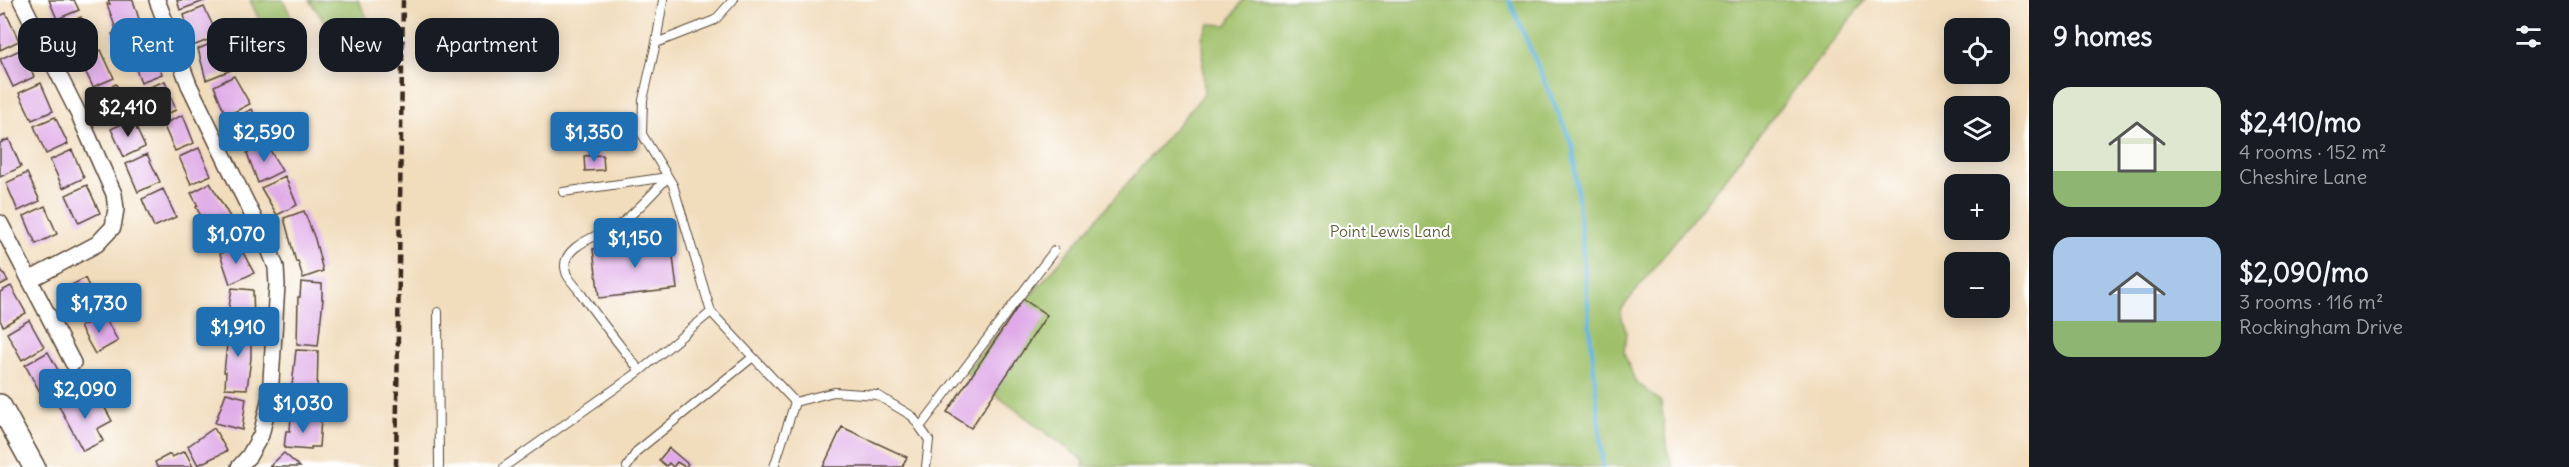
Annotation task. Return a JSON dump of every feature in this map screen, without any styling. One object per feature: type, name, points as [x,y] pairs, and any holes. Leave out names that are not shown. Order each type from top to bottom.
[{"type":"main road","points":[[0,405],[34,467]]},
{"type":"street","points":[[21,0],[79,115],[114,194],[116,209],[113,227],[97,244],[31,279]]},
{"type":"street","points":[[157,0],[189,85],[270,249],[276,267],[277,285],[270,397],[261,435],[249,456],[239,467]]},
{"type":"street","points":[[0,223],[73,363]]},
{"type":"lane","points":[[663,0],[643,100],[642,134],[673,184],[711,312],[795,402]]},
{"type":"lane","points":[[656,43],[715,20],[733,0]]},
{"type":"lane","points":[[563,192],[668,177]]},
{"type":"lane","points":[[640,371],[565,272],[566,261],[573,250],[591,236],[608,231],[628,218],[668,177]]},
{"type":"lane","points":[[920,428],[1054,251]]},
{"type":"lane","points":[[438,312],[439,467]]},
{"type":"lane","points":[[504,467],[640,371],[711,312]]},
{"type":"lane","points":[[627,467],[637,451],[753,357]]},
{"type":"lane","points":[[795,402],[834,392],[877,394],[912,417],[929,440],[926,467]]},
{"type":"lane","points":[[774,467],[795,402]]},
{"type":"green space","points":[[250,0],[283,0],[292,18],[258,18]]},
{"type":"green space","points":[[309,0],[358,0],[367,18],[322,18]]},
{"type":"green space","name":"Point Lewis Land","points":[[1243,0],[1865,0],[1620,311],[1626,332],[1624,353],[1635,381],[1661,402],[1667,450],[1673,467],[1083,467],[1084,461],[965,372],[1204,94],[1202,37],[1209,24],[1227,25]]},
{"type":"building","points":[[49,0],[74,0],[79,10],[57,18]]},
{"type":"building","points":[[108,0],[133,0],[139,18],[112,18],[107,4],[110,4]]},
{"type":"building","points":[[177,0],[207,0],[180,10]]},
{"type":"building","points":[[204,7],[209,18],[207,18],[207,40],[195,45],[195,18],[185,18],[184,15]]},
{"type":"building","points":[[6,13],[18,41],[0,50],[0,16]]},
{"type":"building","points":[[207,45],[207,72],[226,72],[206,80],[198,49]]},
{"type":"building","points":[[101,50],[114,78],[93,87],[86,72],[98,72],[98,51]]},
{"type":"building","points":[[18,51],[18,72],[32,72],[34,77],[13,87],[0,59]]},
{"type":"building","points":[[137,72],[161,72],[162,74],[141,82]]},
{"type":"building","points":[[234,76],[250,104],[226,116],[214,86]]},
{"type":"building","points":[[165,81],[176,110],[156,118],[144,89]]},
{"type":"building","points":[[41,83],[53,111],[32,120],[19,93]]},
{"type":"building","points":[[116,84],[129,112],[107,121],[95,94]]},
{"type":"building","points":[[252,109],[264,138],[245,148],[229,121]]},
{"type":"building","points":[[183,115],[194,143],[175,151],[163,124]]},
{"type":"building","points":[[55,117],[68,144],[46,154],[34,126]]},
{"type":"building","points":[[132,119],[145,147],[124,157],[111,129]]},
{"type":"building","points":[[9,139],[21,167],[0,177],[0,143]]},
{"type":"building","points":[[266,143],[282,171],[258,183],[247,153]]},
{"type":"building","points":[[199,148],[211,175],[191,184],[179,157]]},
{"type":"building","points":[[72,150],[84,178],[63,188],[50,160]]},
{"type":"building","points":[[147,154],[160,182],[138,192],[126,164]]},
{"type":"building","points":[[603,155],[604,170],[585,171],[584,156]]},
{"type":"building","points":[[27,173],[40,201],[18,211],[6,183]]},
{"type":"building","points":[[285,176],[297,205],[277,215],[261,188]]},
{"type":"building","points":[[210,183],[233,222],[231,223],[238,237],[219,248],[196,207],[198,206],[191,193]]},
{"type":"building","points":[[87,185],[100,213],[79,223],[66,195]]},
{"type":"building","points":[[163,189],[176,217],[154,227],[142,199]]},
{"type":"building","points":[[45,206],[57,234],[36,244],[24,216]]},
{"type":"building","points":[[304,211],[315,239],[323,271],[303,278],[298,261],[296,262],[284,218]]},
{"type":"building","points":[[671,240],[677,289],[599,298],[593,249]]},
{"type":"building","points":[[239,245],[254,273],[230,284],[220,254]]},
{"type":"building","points":[[0,268],[8,281],[0,285]]},
{"type":"building","points":[[85,278],[91,291],[97,288],[105,305],[78,319],[71,306],[68,308],[60,291]]},
{"type":"building","points":[[301,282],[322,284],[323,299],[318,346],[297,344],[298,297],[300,297]]},
{"type":"building","points":[[11,286],[26,313],[3,326],[0,320],[0,292]]},
{"type":"building","points":[[232,288],[253,290],[254,322],[227,320]]},
{"type":"building","points":[[1023,299],[1047,315],[971,428],[947,412]]},
{"type":"building","points":[[103,314],[118,341],[95,354],[80,327]]},
{"type":"building","points":[[29,320],[44,347],[22,360],[7,333]]},
{"type":"building","points":[[229,326],[251,328],[251,358],[247,389],[225,388],[226,372],[224,372]]},
{"type":"building","points":[[296,350],[318,351],[317,396],[315,396],[314,413],[292,411],[293,395],[291,395]]},
{"type":"building","points":[[48,352],[63,379],[40,392],[25,365]]},
{"type":"building","points":[[78,393],[84,405],[99,397],[112,421],[97,429],[103,441],[83,451],[58,404]]},
{"type":"building","points":[[226,393],[246,398],[242,430],[215,423]]},
{"type":"building","points":[[291,417],[321,419],[319,447],[311,447],[311,450],[284,448],[286,431],[290,431]]},
{"type":"building","points":[[842,427],[907,457],[902,467],[823,467]]},
{"type":"building","points":[[214,428],[227,451],[198,465],[188,446]]},
{"type":"building","points":[[669,448],[688,464],[685,467],[677,462],[673,467],[669,463],[666,466],[659,460]]},
{"type":"building","points":[[185,451],[193,467],[157,467],[155,462],[170,454],[172,457]]},
{"type":"building","points":[[284,453],[300,467],[269,467]]},
{"type":"waterway","points":[[1509,0],[1573,147],[1603,467]]},
{"type":"railway","points":[[396,467],[403,0]]}]
